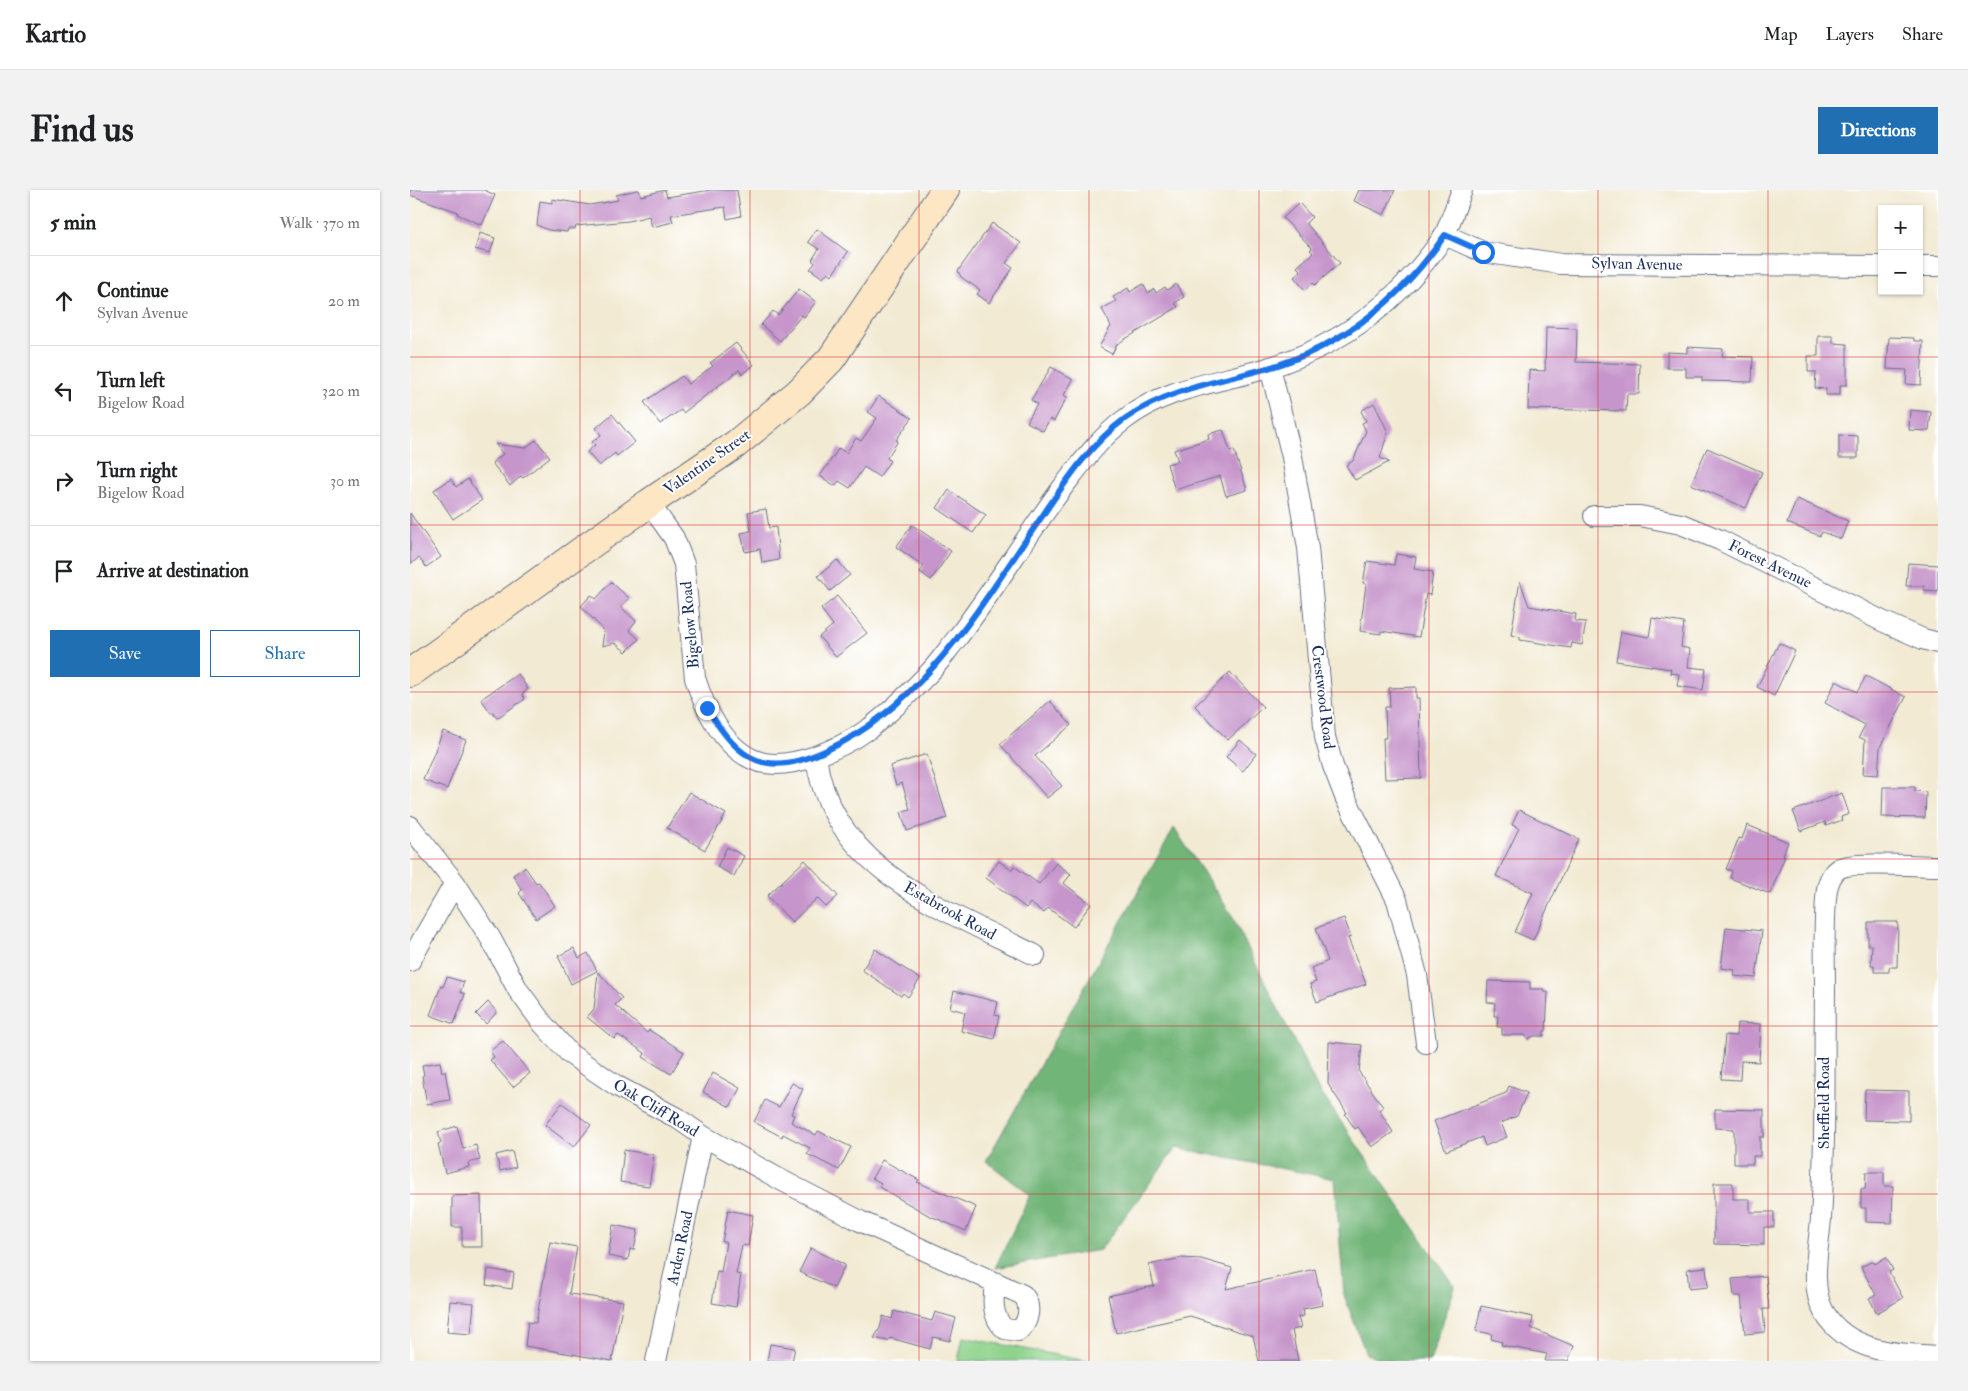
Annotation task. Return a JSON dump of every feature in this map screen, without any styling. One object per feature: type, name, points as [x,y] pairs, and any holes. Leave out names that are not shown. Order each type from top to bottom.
[{"type":"street","name":"Valentine Street","points":[[410,672],[649,503],[736,444],[799,392],[831,358],[863,314],[945,190]]},
{"type":"street","points":[[1445,235],[1462,190]]},
{"type":"street","name":"Bigelow Road","points":[[649,503],[674,538],[684,564],[695,678],[700,693],[715,721],[725,736],[743,754],[759,762],[779,764],[816,756],[870,727],[927,676],[970,620],[1074,472],[1094,448],[1124,420],[1176,391],[1270,367],[1328,345],[1378,310],[1424,266],[1445,235]]},
{"type":"street","name":"Sylvan Avenue","points":[[1445,235],[1483,252],[1515,259],[1561,264],[1878,266]]},
{"type":"street","points":[[1923,266],[1938,266]]},
{"type":"street","name":"Crestwood Road","points":[[1270,367],[1292,457],[1304,520],[1325,737],[1332,766],[1345,797],[1397,900],[1417,975],[1426,1043]]},
{"type":"street","name":"Forest Avenue","points":[[1594,516],[1640,516],[1681,524],[1720,540],[1882,621],[1923,639],[1938,643]]},
{"type":"street","name":"Estabrook Road","points":[[816,756],[824,794],[836,820],[849,839],[916,896],[1035,955]]},
{"type":"street","name":"Oak Cliff Road","points":[[410,826],[455,883],[491,939],[518,990],[543,1024],[570,1054],[617,1086],[678,1118],[703,1136],[781,1180],[851,1216],[995,1283]]},
{"type":"street","name":"Sheffield Road","points":[[1938,866],[1846,866],[1839,868],[1831,877],[1827,889],[1824,1160],[1817,1271],[1817,1294],[1823,1310],[1834,1326],[1852,1340],[1872,1348],[1897,1354],[1938,1356]]},
{"type":"street","points":[[410,962],[455,883]]},
{"type":"street","name":"Arden Road","points":[[656,1361],[703,1136]]},
{"type":"green space","points":[[1174,828],[1231,914],[1317,1087],[1455,1287],[1430,1361],[1389,1361],[1366,1354],[1344,1295],[1335,1179],[1176,1148],[1100,1250],[995,1268],[1030,1195],[986,1161]]},
{"type":"green space","points":[[963,1337],[1087,1361],[958,1361]]},
{"type":"building","points":[[410,190],[484,190],[495,195],[482,225],[457,214],[458,212],[410,195]]},
{"type":"building","points":[[639,190],[641,196],[665,190],[667,197],[711,190],[737,190],[741,216],[727,219],[725,207],[671,215],[673,222],[652,227],[649,216],[629,221],[576,226],[575,229],[568,229],[567,232],[548,230],[537,225],[540,201],[552,203],[552,199],[590,205],[618,200],[616,195]]},
{"type":"building","points":[[1359,190],[1395,190],[1384,215],[1354,201]]},
{"type":"building","points":[[1299,203],[1312,217],[1306,223],[1340,263],[1315,285],[1313,283],[1305,290],[1294,277],[1301,271],[1297,267],[1313,253],[1310,250],[1312,248],[1283,218]]},
{"type":"building","points":[[992,223],[1021,243],[1006,263],[1013,268],[989,303],[977,294],[980,290],[961,277],[958,271]]},
{"type":"building","points":[[817,229],[848,252],[832,275],[828,272],[823,278],[810,269],[815,263],[812,260],[819,249],[808,242]]},
{"type":"building","points":[[480,233],[495,238],[490,253],[475,249]]},
{"type":"building","points":[[1143,284],[1148,293],[1154,289],[1156,293],[1165,287],[1167,290],[1176,284],[1184,297],[1175,303],[1178,307],[1117,344],[1112,354],[1099,347],[1111,326],[1102,309],[1116,301],[1113,297],[1128,288],[1130,292]]},
{"type":"building","points":[[799,289],[816,302],[780,341],[761,325],[773,311],[778,315]]},
{"type":"building","points":[[1546,327],[1577,328],[1576,362],[1640,364],[1639,394],[1627,394],[1626,411],[1528,409],[1529,370],[1545,371]]},
{"type":"building","points":[[1818,336],[1833,336],[1833,343],[1847,344],[1847,385],[1840,385],[1840,395],[1826,395],[1826,389],[1815,388],[1816,372],[1808,372],[1808,356],[1818,356]]},
{"type":"building","points":[[1889,337],[1914,338],[1914,341],[1923,341],[1921,385],[1906,384],[1907,370],[1887,369]]},
{"type":"building","points":[[736,343],[754,365],[742,374],[739,370],[683,413],[681,410],[660,424],[644,402],[682,376],[688,384],[713,366],[710,363]]},
{"type":"building","points":[[1687,347],[1723,349],[1722,356],[1753,357],[1752,382],[1702,381],[1702,377],[1686,377],[1686,368],[1667,368],[1667,352],[1687,353]]},
{"type":"building","points":[[1051,367],[1073,380],[1064,395],[1067,397],[1054,421],[1050,419],[1043,431],[1027,422],[1037,404],[1031,400]]},
{"type":"building","points":[[879,396],[912,418],[896,440],[898,441],[887,458],[890,461],[879,477],[864,467],[850,488],[839,481],[835,486],[820,476],[839,448],[846,453],[856,438],[861,441],[877,418],[868,412]]},
{"type":"building","points":[[1374,403],[1388,432],[1380,458],[1389,462],[1355,480],[1346,465],[1353,461],[1366,431],[1362,423],[1366,421],[1361,411]]},
{"type":"building","points":[[1910,410],[1931,412],[1929,431],[1909,430]]},
{"type":"building","points":[[612,414],[635,442],[617,456],[615,453],[599,466],[587,452],[595,445],[592,442],[601,435],[596,428]]},
{"type":"building","points":[[1223,430],[1230,451],[1234,450],[1247,490],[1226,496],[1220,476],[1175,490],[1167,464],[1178,461],[1174,450],[1209,439],[1208,434]]},
{"type":"building","points":[[1839,435],[1858,436],[1858,458],[1839,458]]},
{"type":"building","points":[[536,440],[550,457],[523,478],[521,476],[510,486],[492,463],[503,454],[495,444],[525,448]]},
{"type":"building","points":[[1707,448],[1762,472],[1746,508],[1691,484]]},
{"type":"building","points":[[451,479],[456,487],[468,479],[482,500],[453,519],[434,490]]},
{"type":"building","points":[[949,490],[986,515],[973,533],[937,508]]},
{"type":"building","points":[[1797,499],[1848,521],[1841,539],[1822,532],[1820,536],[1787,523]]},
{"type":"building","points":[[766,509],[769,528],[776,527],[779,560],[762,563],[760,549],[745,552],[741,533],[751,531],[748,512]]},
{"type":"building","points":[[410,513],[441,557],[426,567],[419,558],[410,564]]},
{"type":"building","points":[[912,525],[951,551],[931,580],[920,572],[924,566],[896,547]]},
{"type":"building","points":[[1396,554],[1416,557],[1414,569],[1433,572],[1430,595],[1426,594],[1419,637],[1381,631],[1381,634],[1360,631],[1366,584],[1363,583],[1367,561],[1394,565]]},
{"type":"building","points":[[837,560],[850,575],[830,591],[818,576]]},
{"type":"building","points":[[1908,563],[1938,565],[1938,591],[1924,590],[1924,586],[1906,586]]},
{"type":"building","points":[[1520,581],[1529,606],[1576,614],[1575,621],[1586,622],[1582,645],[1572,643],[1571,648],[1520,640],[1520,637],[1511,635]]},
{"type":"building","points":[[611,582],[629,598],[621,607],[636,621],[629,630],[639,639],[626,652],[615,643],[602,646],[604,631],[581,606],[591,595],[596,599]]},
{"type":"building","points":[[837,596],[867,633],[836,657],[819,637],[833,625],[821,609]]},
{"type":"building","points":[[1652,618],[1684,623],[1681,647],[1690,649],[1688,667],[1706,669],[1703,690],[1677,686],[1679,674],[1670,673],[1671,669],[1616,661],[1621,632],[1649,637]]},
{"type":"building","points":[[1779,643],[1795,651],[1774,696],[1757,687]]},
{"type":"building","points":[[1230,672],[1263,707],[1228,740],[1195,706]]},
{"type":"building","points":[[518,674],[528,689],[522,694],[525,699],[497,718],[481,699]]},
{"type":"building","points":[[1866,676],[1906,697],[1880,747],[1878,775],[1863,774],[1865,740],[1859,737],[1865,725],[1825,703],[1836,681],[1857,692]]},
{"type":"building","points":[[1416,687],[1416,698],[1419,698],[1421,778],[1385,779],[1383,738],[1386,738],[1385,707],[1390,707],[1389,688]]},
{"type":"building","points":[[1050,701],[1071,725],[1035,756],[1062,786],[1047,798],[1000,744]]},
{"type":"building","points":[[443,731],[466,740],[447,789],[423,780]]},
{"type":"building","points":[[1240,740],[1256,754],[1243,771],[1226,757]]},
{"type":"building","points":[[927,754],[947,818],[907,831],[901,812],[910,809],[902,783],[896,785],[890,766]]},
{"type":"building","points":[[1883,787],[1915,787],[1915,791],[1926,792],[1925,818],[1882,817]]},
{"type":"building","points":[[689,792],[726,814],[705,850],[667,828]]},
{"type":"building","points":[[1842,793],[1849,814],[1841,817],[1842,820],[1826,826],[1825,822],[1801,831],[1793,811]]},
{"type":"building","points":[[1519,810],[1579,839],[1533,940],[1515,932],[1533,893],[1496,876],[1519,828],[1512,825]]},
{"type":"building","points":[[1747,825],[1788,842],[1783,855],[1785,856],[1770,894],[1730,878],[1732,871],[1726,869],[1739,838],[1742,839]]},
{"type":"building","points":[[727,847],[744,856],[734,876],[717,867]]},
{"type":"building","points":[[805,860],[838,896],[826,907],[817,898],[792,922],[767,896]]},
{"type":"building","points":[[999,861],[1011,870],[1014,866],[1039,884],[1056,863],[1071,874],[1064,883],[1091,904],[1074,927],[1048,908],[1044,913],[1030,903],[1026,908],[986,878]]},
{"type":"building","points":[[525,867],[536,883],[539,882],[555,906],[536,919],[519,893],[522,890],[513,875]]},
{"type":"building","points":[[1344,918],[1351,937],[1348,938],[1366,984],[1317,1002],[1310,984],[1316,982],[1311,968],[1328,961],[1316,928]]},
{"type":"building","points":[[1868,922],[1898,922],[1897,967],[1889,967],[1889,972],[1874,972],[1874,965],[1871,965],[1872,945],[1868,945]]},
{"type":"building","points":[[1726,927],[1762,931],[1756,978],[1734,976],[1735,970],[1721,968]]},
{"type":"building","points":[[574,948],[579,958],[588,953],[597,971],[571,984],[558,956]]},
{"type":"building","points":[[875,949],[920,979],[908,997],[903,993],[901,996],[862,970]]},
{"type":"building","points":[[598,972],[622,998],[615,1005],[647,1033],[649,1030],[684,1052],[671,1074],[643,1057],[645,1053],[618,1035],[614,1039],[587,1017],[594,1009]]},
{"type":"building","points":[[447,977],[464,982],[460,992],[465,994],[454,1024],[430,1015],[441,986],[443,987]]},
{"type":"building","points":[[1488,981],[1530,982],[1530,989],[1544,989],[1544,992],[1548,992],[1546,1031],[1544,1031],[1544,1036],[1534,1036],[1528,1039],[1525,1035],[1502,1035],[1502,1027],[1497,1027],[1498,1016],[1494,1016],[1495,1003],[1487,1002]]},
{"type":"building","points":[[954,991],[998,1002],[995,1015],[999,1016],[994,1039],[961,1031],[965,1012],[950,1008]]},
{"type":"building","points":[[488,1002],[497,1012],[486,1024],[476,1014]]},
{"type":"building","points":[[1737,1023],[1761,1024],[1759,1062],[1741,1061],[1740,1080],[1721,1079],[1725,1035],[1736,1036]]},
{"type":"building","points":[[503,1041],[530,1073],[513,1087],[490,1060],[494,1057],[490,1051]]},
{"type":"building","points":[[1329,1042],[1362,1045],[1359,1072],[1383,1107],[1379,1110],[1393,1132],[1372,1147],[1358,1127],[1355,1129],[1328,1084]]},
{"type":"building","points":[[440,1062],[442,1072],[445,1071],[450,1100],[427,1104],[422,1065]]},
{"type":"building","points":[[713,1073],[740,1088],[730,1107],[703,1092]]},
{"type":"building","points":[[792,1083],[803,1089],[791,1114],[794,1115],[791,1122],[816,1135],[818,1131],[851,1147],[839,1170],[807,1154],[810,1148],[783,1134],[782,1137],[754,1122],[765,1100],[779,1107]]},
{"type":"building","points":[[1509,1086],[1527,1093],[1517,1116],[1501,1123],[1507,1137],[1485,1146],[1482,1137],[1446,1151],[1434,1121],[1506,1093]]},
{"type":"building","points":[[1865,1090],[1909,1091],[1909,1121],[1864,1120]]},
{"type":"building","points":[[562,1103],[591,1125],[574,1147],[545,1125]]},
{"type":"building","points":[[1715,1109],[1764,1110],[1764,1137],[1760,1137],[1760,1156],[1753,1156],[1753,1164],[1734,1164],[1734,1129],[1715,1128]]},
{"type":"building","points":[[457,1126],[463,1149],[476,1145],[480,1160],[468,1163],[469,1167],[445,1173],[438,1144],[441,1143],[438,1132]]},
{"type":"building","points":[[624,1150],[654,1155],[649,1186],[620,1182]]},
{"type":"building","points":[[512,1151],[516,1167],[500,1171],[496,1155]]},
{"type":"building","points":[[882,1160],[919,1180],[917,1182],[976,1207],[966,1231],[928,1215],[879,1187],[881,1183],[872,1178]]},
{"type":"building","points":[[1866,1172],[1884,1172],[1884,1186],[1893,1186],[1892,1223],[1866,1222],[1866,1208],[1861,1208],[1861,1189],[1865,1189]]},
{"type":"building","points":[[1714,1183],[1733,1183],[1733,1199],[1750,1199],[1750,1212],[1774,1212],[1774,1227],[1764,1227],[1764,1245],[1714,1244]]},
{"type":"building","points":[[481,1195],[482,1247],[462,1247],[462,1227],[452,1227],[452,1196]]},
{"type":"building","points":[[728,1210],[753,1215],[748,1246],[742,1245],[736,1274],[741,1275],[736,1307],[712,1303],[717,1271],[721,1272],[726,1242],[722,1242]]},
{"type":"building","points":[[613,1225],[638,1230],[634,1250],[630,1249],[628,1260],[608,1256]]},
{"type":"building","points":[[550,1242],[577,1247],[569,1294],[623,1301],[612,1361],[525,1346],[528,1322],[536,1323]]},
{"type":"building","points":[[811,1248],[845,1265],[834,1288],[799,1272]]},
{"type":"building","points":[[1886,1257],[1893,1270],[1889,1272],[1903,1298],[1877,1313],[1869,1298],[1876,1295],[1861,1267],[1873,1261],[1875,1264]]},
{"type":"building","points":[[1181,1258],[1201,1259],[1232,1268],[1226,1289],[1315,1269],[1323,1305],[1303,1309],[1304,1316],[1298,1317],[1301,1328],[1292,1330],[1298,1361],[1259,1361],[1253,1336],[1190,1316],[1116,1333],[1108,1296],[1154,1286],[1149,1265]]},
{"type":"building","points":[[1706,1267],[1708,1287],[1689,1289],[1687,1269]]},
{"type":"building","points":[[488,1269],[514,1273],[512,1289],[486,1285]]},
{"type":"building","points":[[1766,1276],[1769,1309],[1763,1309],[1765,1332],[1745,1334],[1741,1296],[1734,1296],[1732,1279]]},
{"type":"building","points":[[450,1301],[474,1303],[471,1334],[447,1332]]},
{"type":"building","points":[[1481,1306],[1533,1317],[1531,1328],[1574,1346],[1568,1361],[1545,1361],[1547,1354],[1501,1345],[1502,1342],[1491,1339],[1492,1334],[1476,1331]]},
{"type":"building","points":[[894,1311],[932,1321],[935,1312],[956,1318],[950,1341],[933,1337],[930,1349],[890,1338],[888,1341],[874,1338],[880,1328],[883,1316],[892,1319]]},
{"type":"building","points":[[770,1344],[795,1348],[792,1361],[767,1361]]},
{"type":"route","points":[[707,708],[725,736],[743,754],[759,762],[779,764],[800,761],[816,756],[845,742],[870,727],[927,676],[970,620],[1074,472],[1094,448],[1124,420],[1138,410],[1189,387],[1270,367],[1328,345],[1378,310],[1424,266],[1445,235],[1483,252]]}]
